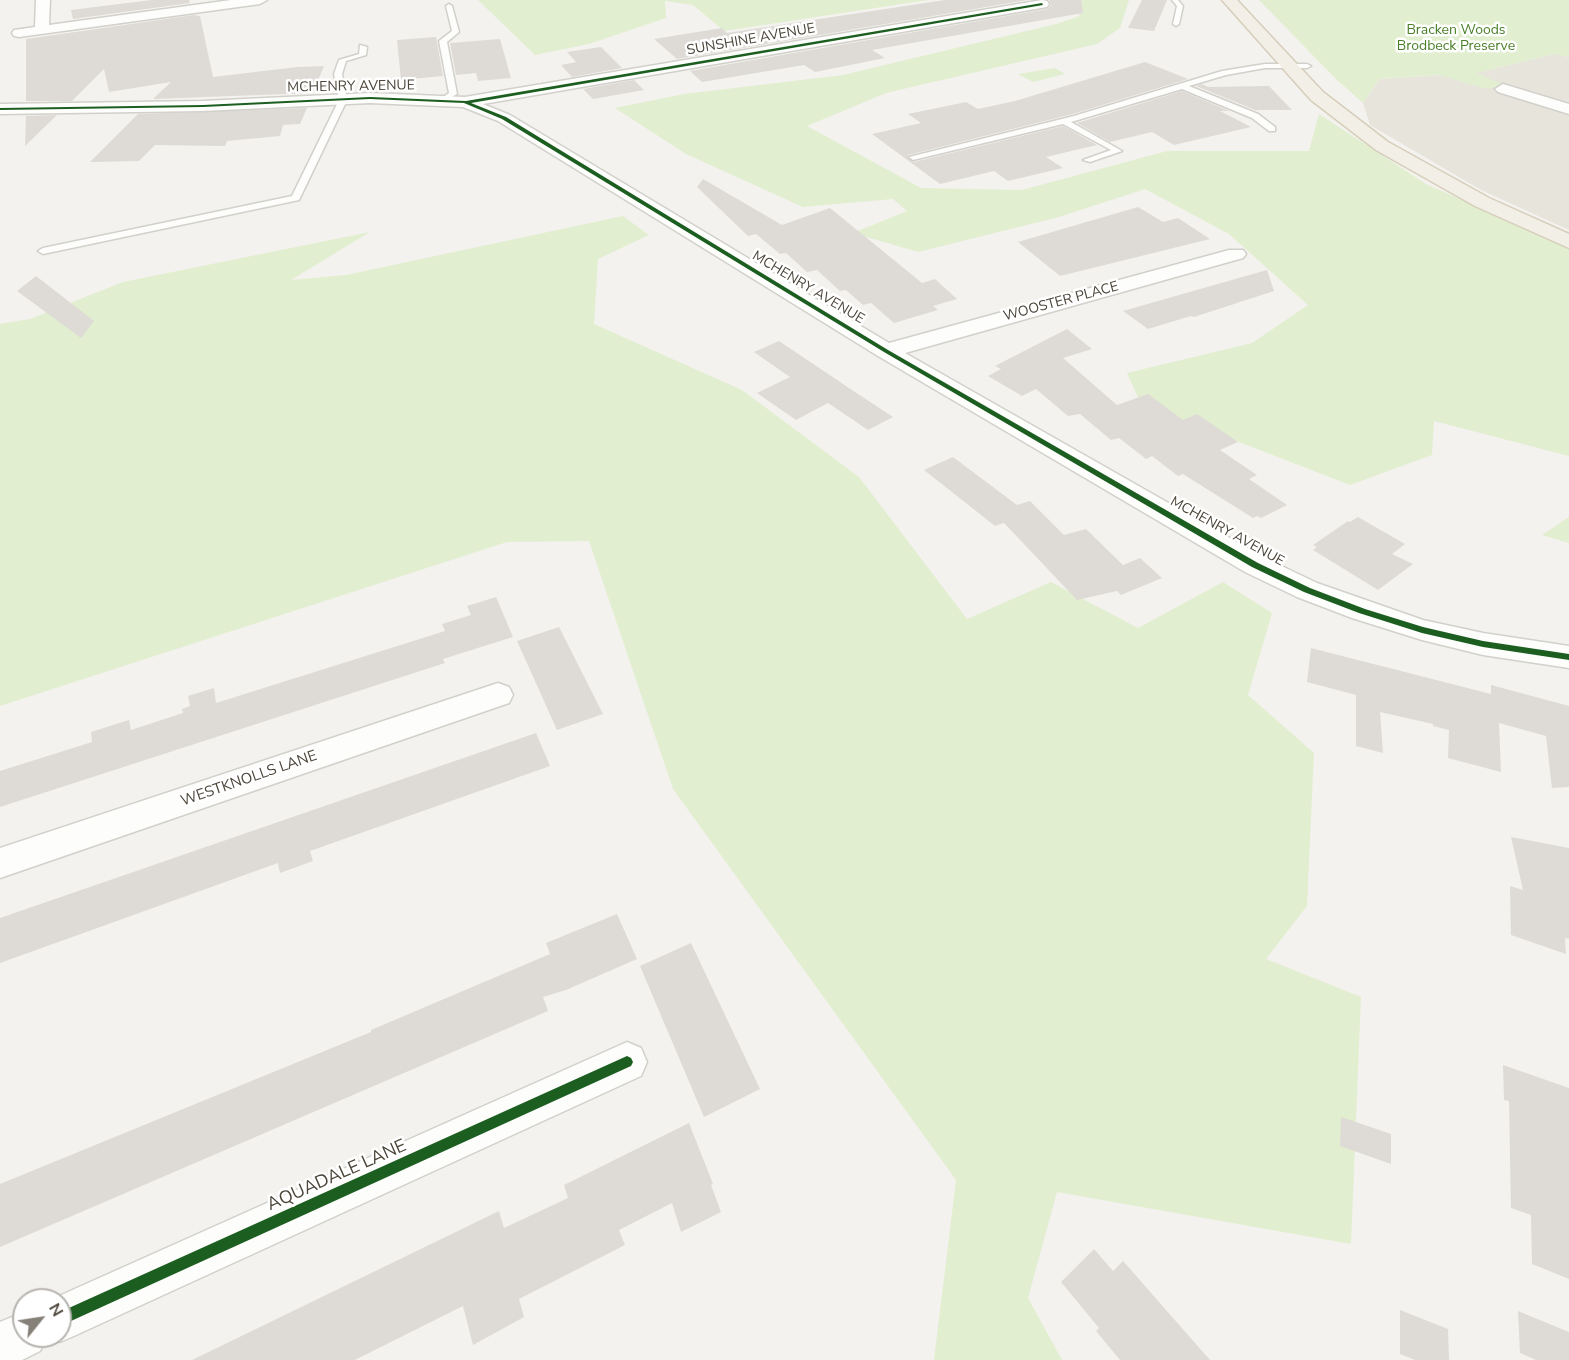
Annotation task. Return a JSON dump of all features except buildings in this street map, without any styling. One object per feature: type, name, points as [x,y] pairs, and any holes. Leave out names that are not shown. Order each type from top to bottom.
[{"type":"main road","points":[[1229,0],[1298,66],[1370,125],[1402,146],[1481,190],[1569,230]]},
{"type":"main road","points":[[1244,0],[1298,66],[1317,96],[1382,146],[1482,202],[1569,242]]},
{"type":"street","points":[[42,30],[43,0]]},
{"type":"street","points":[[19,33],[260,0]]},
{"type":"street","name":"SUNSHINE AVENUE","points":[[465,102],[1042,4]]},
{"type":"street","points":[[1503,89],[1569,110]]},
{"type":"street","name":"MCHENRY AVENUE","points":[[0,109],[203,106],[343,100],[465,102],[504,118],[886,351],[1255,565],[1307,590],[1422,630],[1484,645],[1569,657]]},
{"type":"street","name":"WOOSTER PLACE","points":[[886,351],[1236,254]]},
{"type":"street","name":"WESTKNOLLS LANE","points":[[0,862],[498,695]]},
{"type":"street","name":"AQUADALE LANE","points":[[72,1314],[627,1062]]},
{"type":"lane","points":[[1175,0],[1180,6],[1176,24]]},
{"type":"lane","points":[[443,100],[453,94],[443,41],[456,32],[449,6]]},
{"type":"lane","points":[[43,251],[296,198],[343,100],[338,74],[343,60],[362,55],[363,47]]},
{"type":"lane","points":[[913,157],[1064,121],[1225,73],[1265,66],[1298,66]]},
{"type":"lane","points":[[1182,86],[1255,116],[1272,129]]},
{"type":"lane","points":[[1064,121],[1118,151],[1087,160]]},
{"type":"shaded area","points":[[1554,54],[1569,57],[1569,230],[1481,190],[1370,125],[1363,103],[1379,79],[1475,73]]},
{"type":"green space","points":[[478,0],[928,0],[724,31],[693,5],[665,1],[666,18],[589,44],[535,55]]},
{"type":"green space","points":[[1064,0],[1129,0],[1120,28],[1097,44],[886,93],[807,126],[921,188],[1022,190],[1167,151],[1309,151],[1319,114],[1426,184],[1569,248],[1569,456],[1434,421],[1432,455],[1350,485],[1141,404],[1127,373],[1252,343],[1308,305],[1229,234],[1145,189],[1059,217],[918,252],[853,233],[907,211],[893,199],[803,207],[686,154],[615,108],[684,94],[843,75],[1056,24],[1080,16],[1069,2]]},
{"type":"green space","name":"Bracken Woods Brodbeck Preserve","points":[[1259,0],[1569,0],[1569,57],[1554,54],[1476,73],[1505,85],[1487,89],[1439,75],[1379,79],[1363,103],[1336,79]]},
{"type":"green space","points":[[1055,68],[1065,74],[1033,82],[1018,74]]},
{"type":"green space","points":[[623,216],[649,235],[598,259],[594,324],[742,390],[859,477],[967,619],[1051,582],[1138,628],[1223,582],[1272,613],[1248,695],[1314,753],[1307,906],[1266,959],[1361,997],[1351,1244],[1057,1192],[1028,1298],[1062,1360],[934,1360],[956,1180],[673,789],[589,541],[507,542],[0,706],[0,324],[30,319],[123,282],[370,232],[291,280],[346,275]]},
{"type":"green space","points":[[1569,517],[1569,543],[1542,535]]},
{"type":"cycle path","points":[[467,102],[1042,4]]},
{"type":"cycle path","points":[[0,109],[203,106],[370,98],[465,102],[504,118],[886,351],[1255,565],[1307,590],[1422,630],[1483,644],[1569,657]]},
{"type":"cycle path","points":[[72,1314],[627,1062]]}]
